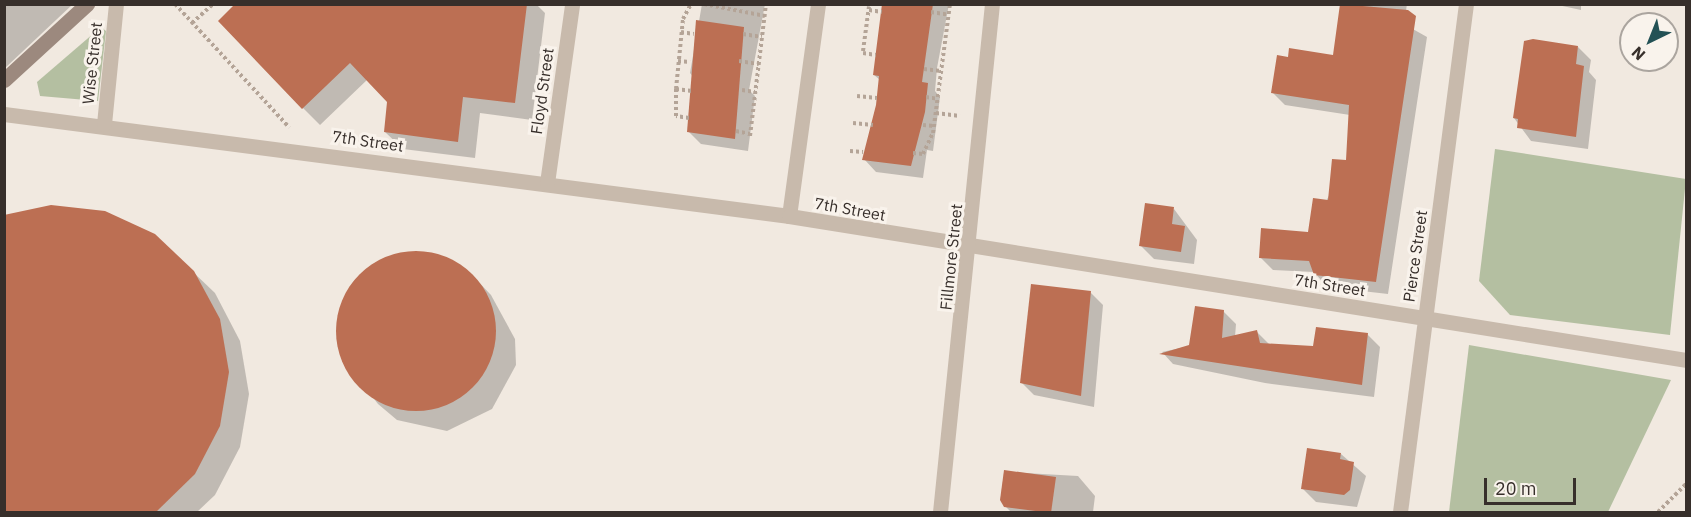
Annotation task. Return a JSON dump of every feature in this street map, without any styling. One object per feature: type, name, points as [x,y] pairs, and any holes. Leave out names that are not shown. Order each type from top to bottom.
[{"type":"main road","points":[[4,80],[87,4]]},
{"type":"street","name":"Wise Street","points":[[104,124],[116,4]]},
{"type":"street","name":"Floyd Street","points":[[547,183],[572,4]]},
{"type":"street","points":[[789,216],[818,4]]},
{"type":"street","name":"Fillmore Street","points":[[940,513],[971,248],[992,4]]},
{"type":"street","name":"Pierce Street","points":[[1400,513],[1466,4]]},
{"type":"street","name":"7th Street","points":[[4,114],[104,124],[789,216],[971,248],[1686,360]]},
{"type":"path","points":[[175,4],[293,131]]},
{"type":"path","points":[[192,23],[213,4]]},
{"type":"path","points":[[689,118],[676,117],[676,89],[681,32],[691,4]]},
{"type":"path","points":[[705,4],[765,16]]},
{"type":"path","points":[[736,131],[750,135],[766,4]]},
{"type":"path","points":[[913,153],[923,154],[934,126],[950,4]]},
{"type":"path","points":[[876,55],[863,52],[869,8],[882,12]]},
{"type":"path","points":[[932,12],[949,15]]},
{"type":"path","points":[[681,32],[694,34]]},
{"type":"path","points":[[743,34],[762,37]]},
{"type":"path","points":[[678,61],[690,62]]},
{"type":"path","points":[[739,61],[759,64]]},
{"type":"path","points":[[924,69],[941,72]]},
{"type":"path","points":[[676,89],[692,91]]},
{"type":"path","points":[[742,90],[755,92]]},
{"type":"path","points":[[857,96],[877,98]]},
{"type":"path","points":[[927,97],[938,99]]},
{"type":"path","points":[[936,113],[955,116]]},
{"type":"path","points":[[853,123],[873,125]]},
{"type":"path","points":[[923,125],[934,126]]},
{"type":"path","points":[[850,151],[863,152]]},
{"type":"path","points":[[1658,513],[1686,484]]},
{"type":"green space","points":[[101,27],[106,31],[98,101],[40,96],[37,82]]},
{"type":"green space","points":[[1495,149],[1686,179],[1670,335],[1510,315],[1479,281]]},
{"type":"green space","points":[[1469,345],[1671,380],[1608,512],[1449,512]]},
{"type":"building","points":[[235,4],[527,4],[515,103],[463,97],[458,142],[384,132],[387,102],[350,63],[302,109],[218,21]]},
{"type":"building","points":[[882,4],[933,4],[922,82],[928,83],[925,112],[911,166],[862,160],[876,105],[879,76],[873,75]]},
{"type":"building","points":[[1340,4],[1408,10],[1416,16],[1376,282],[1314,275],[1309,261],[1259,258],[1261,228],[1308,232],[1313,198],[1328,200],[1332,159],[1346,160],[1349,105],[1271,93],[1277,55],[1288,57],[1289,48],[1333,55]]},
{"type":"building","points":[[696,20],[744,27],[735,139],[687,132]]},
{"type":"building","points":[[1533,39],[1578,46],[1576,64],[1584,66],[1576,137],[1517,128],[1518,119],[1513,118],[1524,41]]},
{"type":"building","points":[[1145,203],[1174,207],[1172,224],[1185,226],[1181,252],[1139,246]]},
{"type":"building","points":[[51,205],[105,211],[155,234],[194,271],[220,319],[229,372],[220,426],[195,474],[155,513],[4,513],[4,215]]},
{"type":"building","points":[[416,251],[447,257],[472,275],[490,300],[496,331],[490,362],[472,387],[447,405],[416,411],[385,405],[360,387],[342,362],[336,331],[342,300],[360,275],[385,257]]},
{"type":"building","points":[[1031,284],[1091,291],[1081,396],[1020,383]]},
{"type":"building","points":[[1195,306],[1224,310],[1222,338],[1257,330],[1260,343],[1313,346],[1316,327],[1368,333],[1362,385],[1159,354],[1189,345]]},
{"type":"building","points":[[1307,448],[1341,453],[1340,459],[1354,462],[1350,490],[1344,495],[1301,489]]},
{"type":"building","points":[[1004,470],[1056,477],[1051,513],[1004,507],[1000,500]]}]
